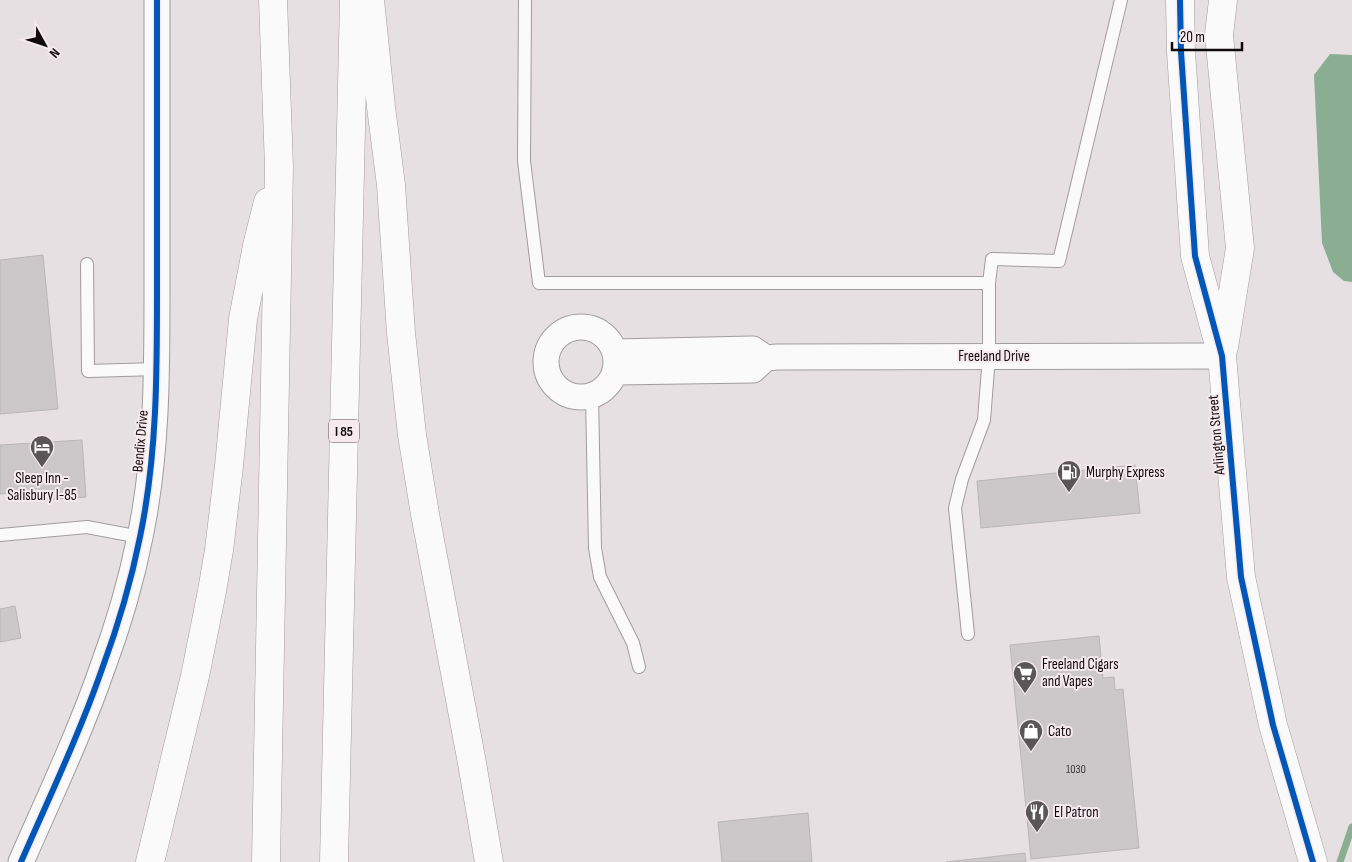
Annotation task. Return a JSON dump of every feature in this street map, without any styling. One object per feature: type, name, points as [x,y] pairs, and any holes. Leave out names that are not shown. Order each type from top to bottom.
[{"type":"main road","points":[[266,862],[279,167],[273,0]]},
{"type":"main road","name":"I 85","points":[[334,862],[354,0]]},
{"type":"main road","points":[[370,0],[380,107],[391,185],[402,346],[412,435],[426,522],[472,762],[489,862]]},
{"type":"main road","name":"Arlington Street","points":[[1180,0],[1181,52],[1195,256],[1222,356],[1241,577],[1273,725],[1313,862]]},
{"type":"main road","name":"Arlington Street","points":[[1222,0],[1219,35],[1240,248],[1222,356]]},
{"type":"main road","points":[[150,862],[178,750],[206,624],[228,474],[243,319],[263,219],[279,167]]},
{"type":"street","name":"Bendix Drive","points":[[21,862],[84,717],[102,670],[118,623],[140,537],[147,496],[152,455],[157,369],[156,0]]},
{"type":"street","points":[[579,327],[591,328],[602,333],[610,342],[615,362],[610,383],[602,391],[592,396],[580,398],[568,395],[558,389],[550,380],[546,369],[546,357],[550,345],[557,336],[567,330],[579,327]]},
{"type":"street","name":"Freeland Drive","points":[[615,362],[753,349],[766,358],[1222,356]]},
{"type":"lane","points":[[525,0],[524,161],[539,283],[989,283]]},
{"type":"lane","points":[[968,634],[955,508],[962,479],[984,420],[989,356],[989,283],[992,259],[1059,261],[1121,0]]},
{"type":"lane","points":[[87,264],[88,371],[157,369]]},
{"type":"lane","points":[[592,396],[595,548],[600,576],[633,643],[639,666]]},
{"type":"lane","points":[[0,535],[87,526],[140,537]]},
{"type":"shaded area","points":[[1330,54],[1352,55],[1352,282],[1344,281],[1333,272],[1322,243],[1314,75]]},
{"type":"building","points":[[43,255],[58,409],[0,414],[0,260]]},
{"type":"building","name":"Sleep Inn - Salisbury I-85","points":[[82,440],[86,497],[45,500],[44,491],[0,494],[0,445]]},
{"type":"building","points":[[1135,465],[1140,513],[981,528],[977,481]]},
{"type":"building","points":[[15,606],[21,638],[0,642],[0,609]]},
{"type":"building","points":[[1099,636],[1103,678],[1114,677],[1115,690],[1123,689],[1139,848],[1031,859],[1010,645]]},
{"type":"building","points":[[808,813],[812,862],[722,862],[718,822]]},
{"type":"building","points":[[1025,853],[1026,862],[946,862]]},
{"type":"waterway","points":[[1340,862],[1352,827]]},
{"type":"cycle path","points":[[21,862],[74,742],[108,653],[133,571],[146,505],[153,440],[156,374],[157,0]]},
{"type":"cycle path","points":[[1180,0],[1181,52],[1195,256],[1222,356],[1241,577],[1273,725],[1313,862]]},
{"type":"place","name":"Sleep Inn - Salisbury I-85","points":[[42,468]]},
{"type":"place","name":"Murphy Express","points":[[1069,493]]},
{"type":"place","name":"Freeland Cigars and Vapes","points":[[1025,694]]},
{"type":"place","name":"Cato","points":[[1031,752]]},
{"type":"place","name":"El Patron","points":[[1037,833]]}]
